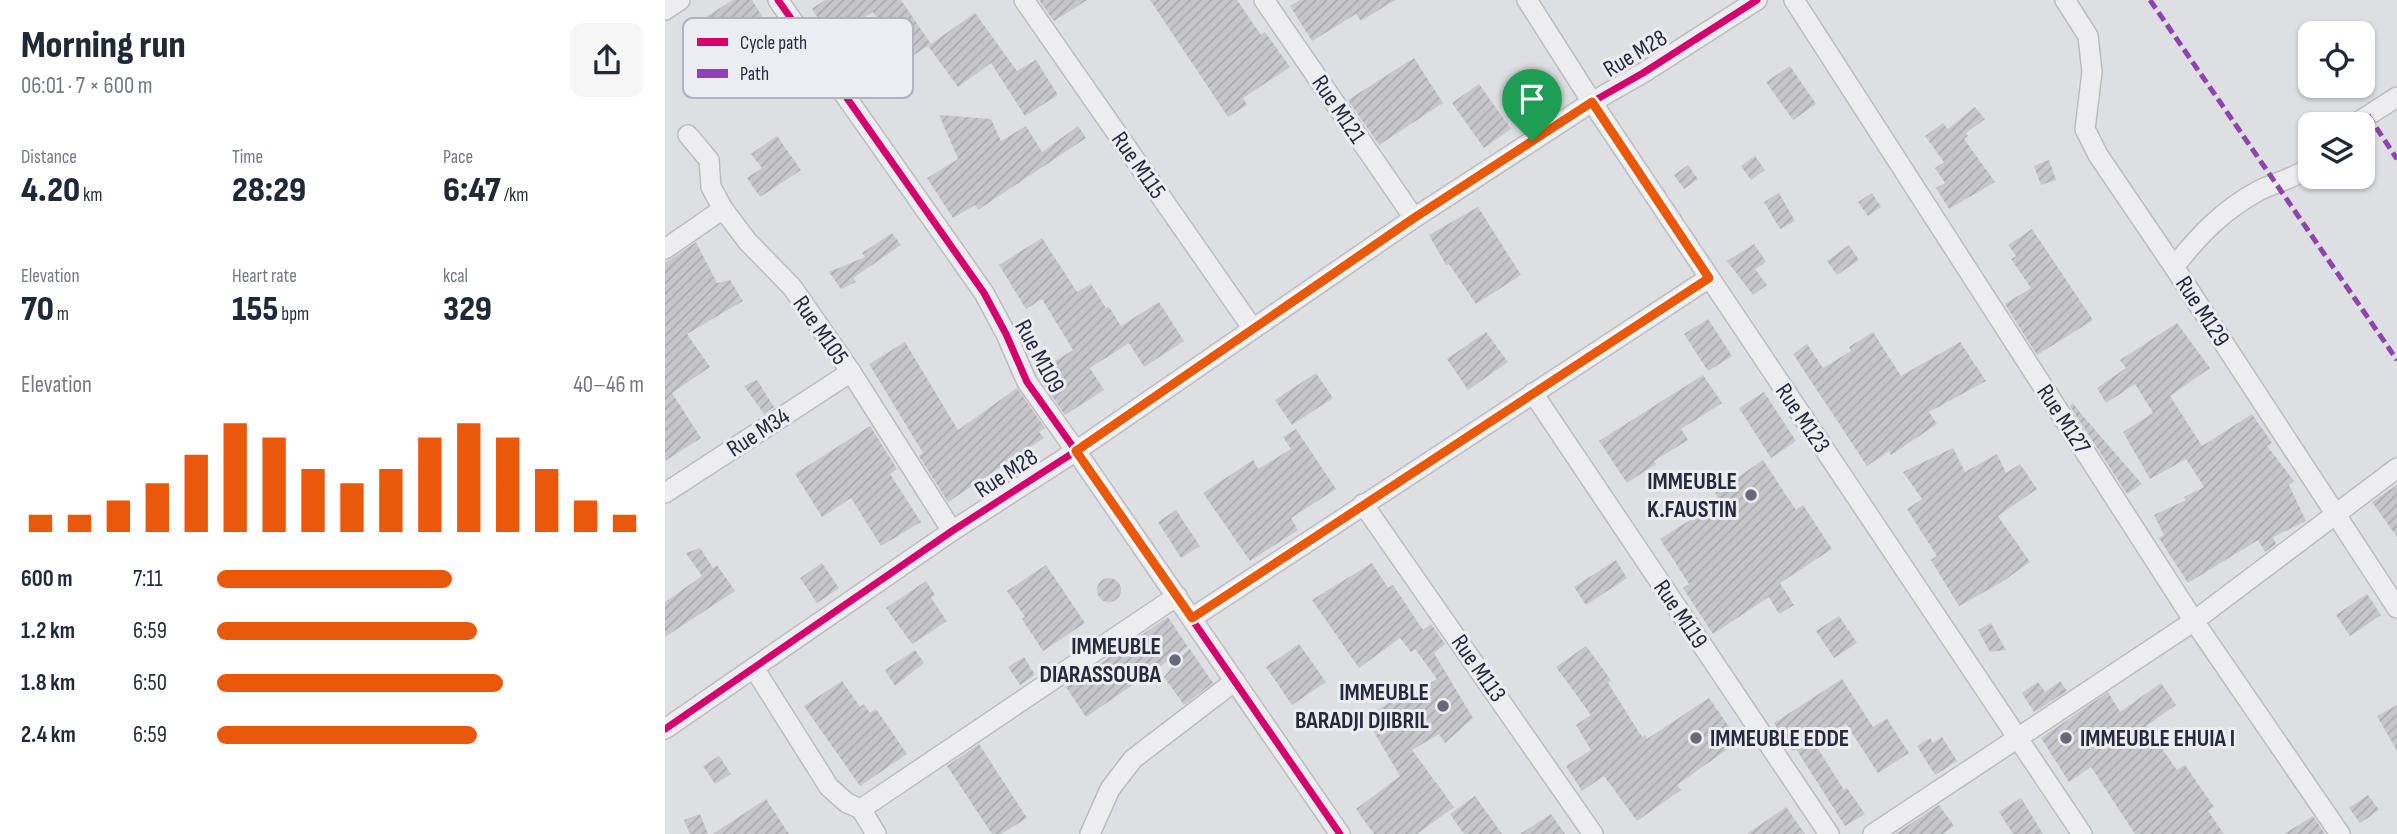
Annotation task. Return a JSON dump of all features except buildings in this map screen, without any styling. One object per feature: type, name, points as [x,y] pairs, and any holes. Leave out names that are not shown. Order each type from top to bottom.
[{"type":"street","points":[[665,10],[680,0]]},
{"type":"street","name":"Rue M109","points":[[778,0],[791,18]]},
{"type":"street","name":"Rue M115","points":[[1024,0],[1253,329]]},
{"type":"street","name":"Rue M121","points":[[1265,0],[1414,218]]},
{"type":"street","name":"Rue M123","points":[[1527,0],[1709,278],[2082,834]]},
{"type":"street","name":"Rue M28","points":[[665,729],[1414,218],[1592,102],[1643,73],[1757,0]]},
{"type":"street","name":"Rue M127","points":[[1794,0],[2194,621],[2340,834]]},
{"type":"street","name":"Rue M129","points":[[2065,0],[2088,36],[2092,72],[2085,129],[2098,155],[2397,608]]},
{"type":"street","points":[[2374,112],[2397,97]]},
{"type":"street","name":"Rue M109","points":[[847,98],[984,293],[1027,382],[1340,834]]},
{"type":"street","name":"Rue M105","points":[[688,135],[709,160],[711,187],[723,209],[748,242],[792,287],[851,372],[952,531]]},
{"type":"street","points":[[2174,267],[2194,240],[2221,215],[2274,183],[2298,175]]},
{"type":"street","points":[[665,249],[723,209]]},
{"type":"street","points":[[1192,618],[1709,278]]},
{"type":"street","name":"Rue M34","points":[[665,493],[851,372]]},
{"type":"street","name":"Rue M119","points":[[1533,393],[1829,834]]},
{"type":"street","points":[[1873,834],[2194,621],[2397,468]]},
{"type":"street","name":"Rue M113","points":[[1363,504],[1593,834]]},
{"type":"street","points":[[861,809],[1177,596]]},
{"type":"street","points":[[754,668],[829,787],[847,803],[861,809],[876,834]]},
{"type":"street","points":[[1090,834],[1110,789],[1133,759],[1235,681]]},
{"type":"marked path","points":[[2150,0],[2397,360]]},
{"type":"marked path","points":[[2375,126],[2397,159]]},
{"type":"cycle path","points":[[778,0],[791,18]]},
{"type":"cycle path","points":[[665,729],[1414,218],[1592,102],[1643,73],[1757,0]]},
{"type":"cycle path","points":[[847,98],[984,293],[1027,382],[1340,834]]},
{"type":"place","name":"IMMEUBLE K.FAUSTIN","points":[[1751,495]]},
{"type":"place","name":"IMMEUBLE DIARASSOUBA","points":[[1175,660]]},
{"type":"place","name":"IMMEUBLE BARADJI DJIBRIL","points":[[1443,706]]},
{"type":"place","name":"IMMEUBLE EDDE","points":[[1696,738]]},
{"type":"place","name":"IMMEUBLE EHUIA I","points":[[2066,738]]},
{"type":"route","points":[[1592,102],[1709,278],[1192,618],[1076,451],[1414,218],[1532,141],[1592,102]]}]
